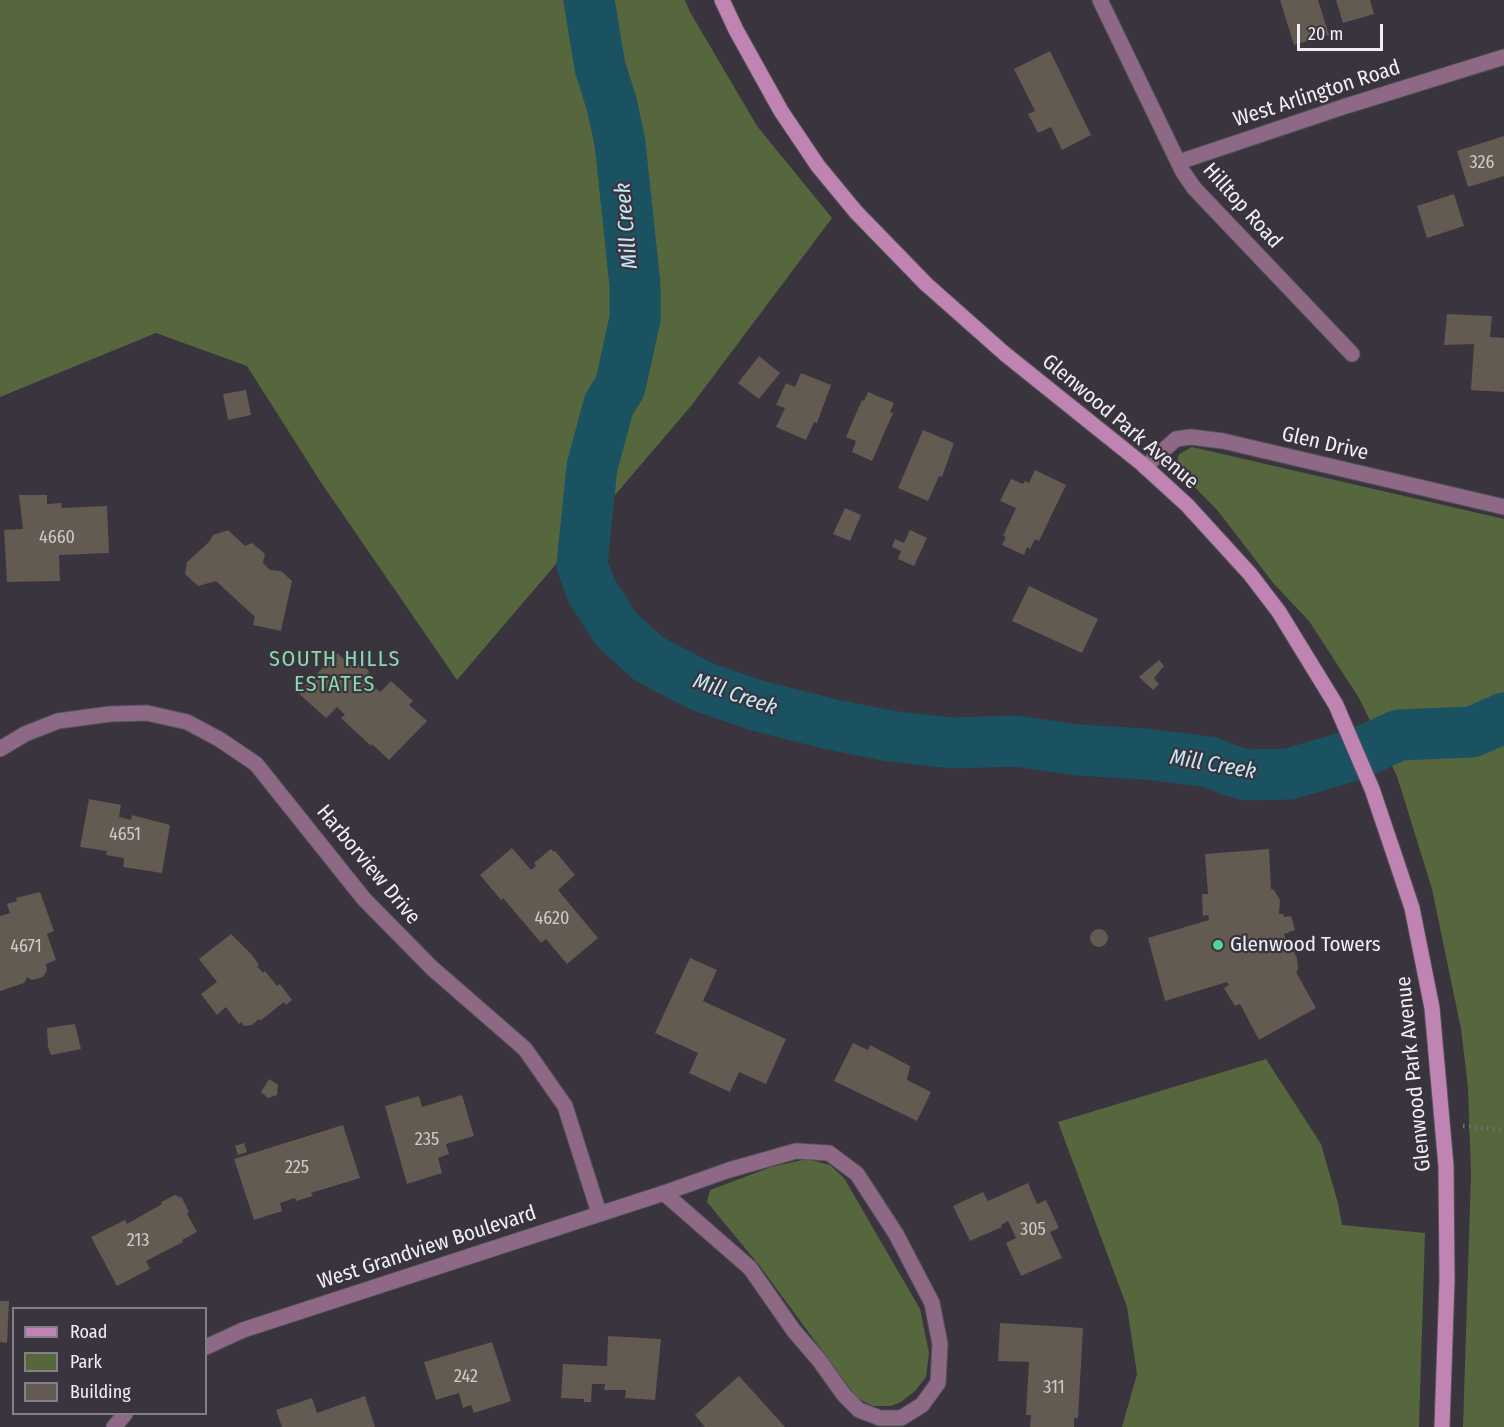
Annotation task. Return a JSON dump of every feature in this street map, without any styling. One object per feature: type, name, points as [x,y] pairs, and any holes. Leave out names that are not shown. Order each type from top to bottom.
[{"type":"main road","name":"Glenwood Park Avenue","points":[[722,0],[781,111],[819,166],[856,212],[926,284],[1005,354],[1145,467],[1187,505],[1250,574],[1279,612],[1336,705],[1372,789],[1412,908],[1432,1008],[1446,1166],[1447,1280],[1442,1427]]},
{"type":"street","name":"Hilltop Road","points":[[1100,0],[1194,188],[1352,354]]},
{"type":"street","name":"West Arlington Road","points":[[1179,162],[1343,106],[1504,57]]},
{"type":"street","name":"Glen Drive","points":[[1145,467],[1176,439],[1191,437],[1222,441],[1504,507]]},
{"type":"street","name":"Harborview Drive","points":[[0,749],[25,734],[58,721],[110,714],[147,713],[187,722],[219,739],[256,764],[364,899],[432,968],[525,1049],[565,1106],[599,1213]]},
{"type":"street","name":"West Grandview Boulevard","points":[[207,1347],[243,1330],[796,1150],[829,1153],[857,1174],[896,1234],[932,1303],[940,1344],[938,1383],[922,1404],[901,1418],[880,1418],[859,1410],[844,1395],[819,1360],[794,1331],[750,1268],[664,1193]]},
{"type":"path","points":[[1462,1126],[1485,1126],[1504,1130]]},
{"type":"green space","points":[[0,0],[685,0],[757,126],[832,218],[691,406],[457,680],[322,484],[247,366],[156,333],[0,397]]},
{"type":"green space","points":[[1192,447],[1504,519],[1504,1427],[1463,1427],[1471,1174],[1468,1087],[1461,1029],[1432,889],[1397,776],[1359,698],[1309,621],[1274,584],[1218,511],[1180,472],[1177,461],[1179,454]]},
{"type":"green space","points":[[1266,1059],[1321,1144],[1342,1225],[1425,1233],[1419,1427],[1122,1427],[1137,1374],[1127,1307],[1058,1122]]},
{"type":"green space","points":[[807,1159],[830,1165],[844,1178],[920,1309],[929,1353],[926,1377],[916,1390],[901,1402],[891,1406],[873,1406],[857,1398],[759,1265],[707,1202],[710,1190],[771,1167]]},
{"type":"building","points":[[1280,0],[1318,0],[1329,35],[1294,45]]},
{"type":"building","points":[[1336,0],[1370,0],[1374,14],[1343,23]]},
{"type":"building","points":[[1050,51],[1091,135],[1062,150],[1051,127],[1038,133],[1028,114],[1035,111],[1014,69]]},
{"type":"building","points":[[1504,136],[1504,176],[1468,187],[1457,151]]},
{"type":"building","points":[[1454,194],[1464,226],[1427,238],[1417,206]]},
{"type":"building","points":[[1447,314],[1492,316],[1490,337],[1504,338],[1504,392],[1471,390],[1474,344],[1444,345]]},
{"type":"building","points":[[759,356],[780,373],[759,399],[738,383]]},
{"type":"building","points":[[801,373],[831,385],[817,423],[814,422],[806,440],[776,427],[785,408],[776,405],[786,383],[795,387]]},
{"type":"building","points":[[246,390],[251,415],[228,420],[223,394]]},
{"type":"building","points":[[868,392],[894,403],[890,412],[893,413],[872,461],[852,452],[856,441],[846,437],[862,400],[864,401]]},
{"type":"building","points":[[923,430],[954,443],[942,477],[939,476],[928,501],[898,488]]},
{"type":"building","points":[[1035,470],[1066,485],[1039,541],[1035,539],[1030,549],[1027,547],[1024,555],[1002,545],[1006,537],[1003,536],[1016,508],[1000,501],[1011,479],[1023,484],[1025,481],[1029,483]]},
{"type":"building","points":[[19,495],[47,495],[47,504],[61,503],[62,508],[107,506],[109,553],[59,555],[60,581],[7,582],[4,530],[23,529]]},
{"type":"building","points":[[845,508],[861,515],[850,541],[833,534]]},
{"type":"building","points":[[228,530],[245,546],[252,543],[265,554],[263,563],[270,570],[281,571],[292,581],[281,631],[253,625],[255,617],[216,581],[198,586],[185,574],[187,562],[210,541],[213,535]]},
{"type":"building","points":[[910,530],[927,538],[914,566],[898,559],[901,551],[892,547],[895,539],[904,543]]},
{"type":"building","points":[[1029,586],[1098,619],[1082,653],[1012,621]]},
{"type":"building","points":[[337,653],[351,666],[353,663],[360,664],[368,670],[370,678],[368,681],[380,692],[391,681],[413,701],[409,705],[427,721],[389,760],[341,718],[345,715],[337,707],[326,718],[296,691],[300,686],[303,688]]},
{"type":"building","points":[[1159,660],[1164,666],[1154,678],[1159,684],[1153,690],[1139,677]]},
{"type":"building","points":[[89,799],[121,805],[119,817],[131,820],[132,815],[170,825],[162,873],[123,867],[124,858],[106,855],[107,851],[80,847]]},
{"type":"building","points":[[512,848],[531,870],[536,866],[534,863],[551,849],[575,875],[558,890],[598,938],[567,964],[546,939],[541,943],[480,875]]},
{"type":"building","name":"Glenwood Towers","points":[[1269,849],[1271,889],[1280,900],[1279,914],[1283,914],[1284,917],[1291,916],[1295,930],[1284,934],[1289,951],[1294,952],[1297,958],[1298,970],[1296,972],[1316,1008],[1259,1040],[1240,1004],[1235,1006],[1224,988],[1229,985],[1227,982],[1165,1001],[1148,938],[1209,920],[1208,915],[1203,916],[1202,894],[1208,894],[1205,854]]},
{"type":"building","points":[[40,892],[54,931],[47,934],[56,960],[46,964],[47,970],[43,977],[32,980],[27,977],[24,983],[0,991],[0,916],[10,913],[7,904],[17,901],[16,898]]},
{"type":"building","points":[[1095,929],[1103,929],[1108,934],[1106,945],[1095,947],[1090,942],[1090,934]]},
{"type":"building","points":[[231,934],[252,955],[263,973],[265,971],[277,986],[280,984],[292,1000],[286,1005],[284,1002],[252,1025],[244,1026],[241,1022],[239,1024],[226,1007],[217,1015],[201,994],[217,982],[199,959]]},
{"type":"building","points":[[690,958],[717,970],[703,1001],[786,1039],[766,1084],[739,1072],[730,1092],[689,1073],[698,1053],[655,1033]]},
{"type":"building","points":[[75,1024],[81,1049],[51,1055],[47,1028]]},
{"type":"building","points":[[853,1043],[868,1050],[870,1045],[910,1066],[907,1080],[931,1092],[917,1121],[834,1081]]},
{"type":"building","points":[[269,1079],[278,1085],[277,1095],[268,1098],[261,1092]]},
{"type":"building","points":[[462,1095],[474,1136],[446,1144],[449,1154],[438,1158],[442,1173],[407,1184],[385,1106],[419,1096],[422,1107]]},
{"type":"building","points":[[343,1125],[360,1178],[311,1193],[313,1196],[280,1203],[282,1211],[254,1220],[234,1159]]},
{"type":"building","points":[[244,1143],[247,1152],[238,1155],[235,1146]]},
{"type":"building","points":[[1028,1183],[1037,1204],[1046,1200],[1059,1228],[1050,1232],[1062,1258],[1021,1276],[1006,1243],[1016,1238],[1008,1221],[1001,1225],[1002,1227],[970,1241],[953,1206],[983,1192],[988,1201]]},
{"type":"building","points":[[175,1195],[182,1198],[189,1212],[187,1214],[197,1232],[146,1261],[150,1269],[117,1286],[91,1237],[125,1220],[127,1224]]},
{"type":"building","points":[[0,1301],[9,1301],[7,1343],[0,1342]]},
{"type":"building","points":[[1000,1323],[1083,1328],[1078,1418],[1074,1418],[1074,1427],[1030,1427],[1031,1415],[1026,1415],[1029,1362],[998,1361]]},
{"type":"building","points":[[608,1336],[661,1339],[655,1400],[625,1398],[626,1390],[604,1390],[605,1384],[592,1384],[591,1402],[584,1402],[584,1399],[561,1398],[563,1364],[607,1366]]},
{"type":"building","points":[[492,1342],[511,1401],[474,1413],[471,1405],[463,1408],[459,1393],[436,1400],[424,1362]]},
{"type":"building","points":[[739,1376],[785,1427],[705,1427],[695,1415]]},
{"type":"building","points":[[365,1396],[375,1427],[282,1427],[276,1410],[312,1398],[317,1413]]},
{"type":"waterway","name":"Mill Creek","points":[[589,0],[600,67],[612,105],[620,143],[635,285],[635,319],[620,387],[609,404],[592,467],[582,564],[591,590],[617,630],[649,659],[701,686],[755,705],[890,736],[952,743],[1015,741],[1078,750],[1146,754],[1210,762],[1248,775],[1289,774],[1357,754],[1399,735],[1472,732],[1504,718]]},
{"type":"place","name":"Glenwood Towers","points":[[1218,945]]},
{"type":"district","name":"SOUTH HILLS ESTATES","points":[[335,672]]}]
